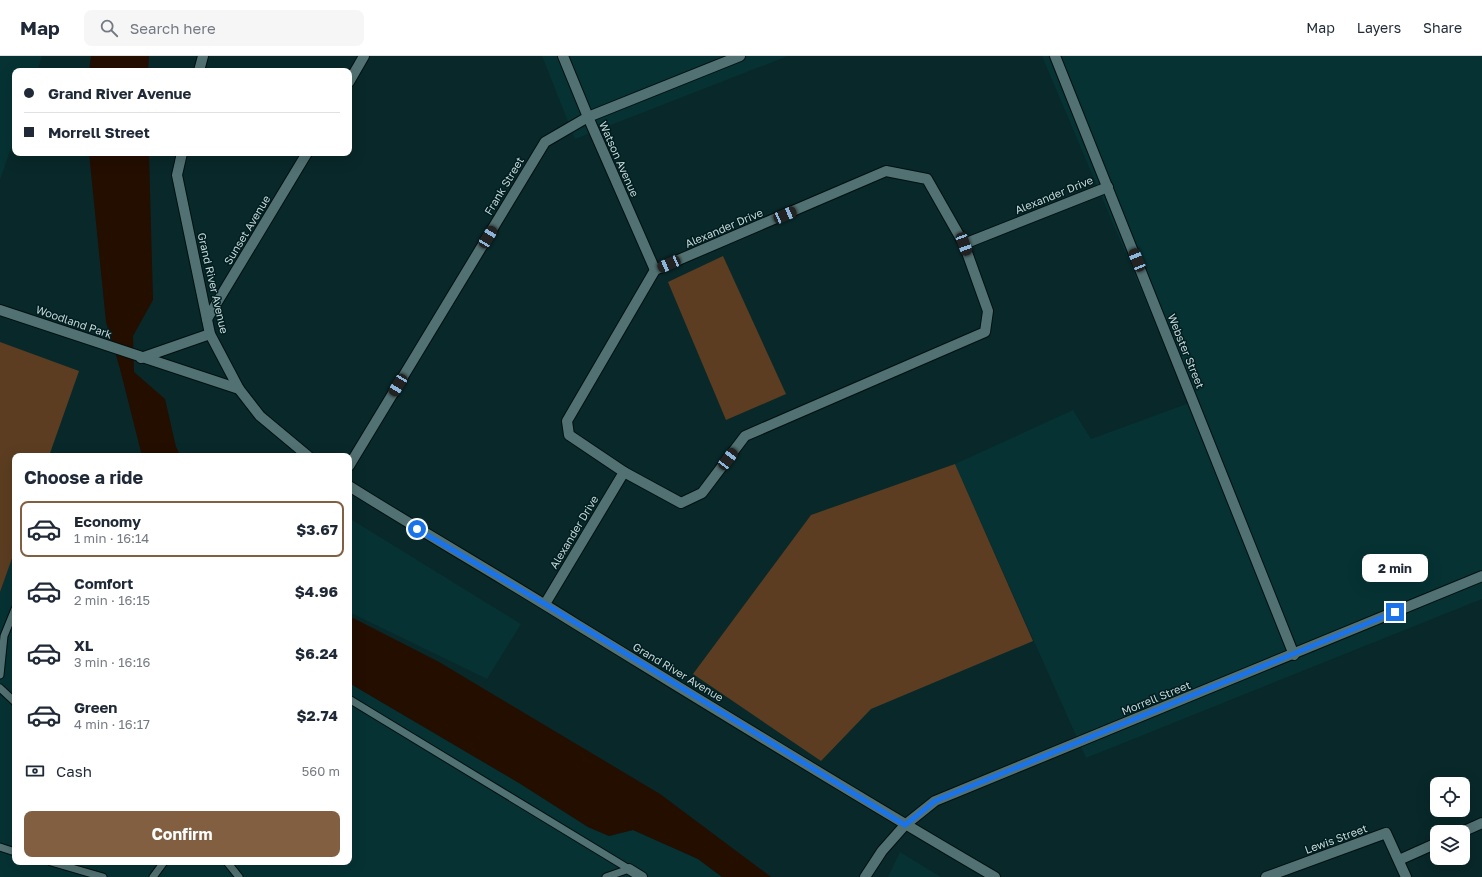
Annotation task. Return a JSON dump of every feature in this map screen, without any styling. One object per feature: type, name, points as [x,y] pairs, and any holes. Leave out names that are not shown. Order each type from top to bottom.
[{"type":"street","points":[[200,68],[203,56]]},
{"type":"street","points":[[352,77],[364,56]]},
{"type":"street","name":"Watson Avenue","points":[[564,56],[588,117],[655,270]]},
{"type":"street","name":"Frank Street","points":[[352,461],[545,142],[588,117],[740,56]]},
{"type":"street","name":"Webster Street","points":[[1055,56],[1294,654]]},
{"type":"street","name":"Grand River Avenue","points":[[181,156],[177,175],[210,334],[239,389],[260,416],[304,453]]},
{"type":"street","name":"Sunset Avenue","points":[[207,319],[304,156]]},
{"type":"street","name":"Alexander Drive","points":[[886,171],[927,178],[964,244],[988,311],[985,332],[745,436],[702,493],[681,503],[624,472],[569,435],[567,421],[655,270],[886,171]]},
{"type":"street","name":"Alexander Drive","points":[[964,244],[1108,187]]},
{"type":"street","name":"Woodland Park","points":[[0,310],[141,358],[239,389]]},
{"type":"street","points":[[141,358],[210,334]]},
{"type":"street","name":"Alexander Drive","points":[[545,604],[624,472]]},
{"type":"street","name":"Grand River Avenue","points":[[352,488],[417,529],[545,604],[905,825],[995,877]]},
{"type":"street","name":"Morrell Street","points":[[865,877],[882,851],[905,825],[935,801],[1482,576]]},
{"type":"street","points":[[1470,828],[1482,823]]},
{"type":"street","name":"Lewis Street","points":[[1266,877],[1386,833],[1399,860]]},
{"type":"street","points":[[1406,877],[1399,860],[1430,846]]},
{"type":"street","points":[[629,869],[642,877]]},
{"type":"lane","points":[[0,675],[4,636],[12,616]]},
{"type":"lane","points":[[0,688],[12,699]]},
{"type":"lane","points":[[352,701],[629,869]]},
{"type":"lane","points":[[0,848],[12,851]]},
{"type":"lane","points":[[61,865],[103,877]]},
{"type":"lane","points":[[153,877],[162,865]]},
{"type":"lane","points":[[229,865],[238,877]]},
{"type":"lane","points":[[606,877],[629,869]]},
{"type":"shaded area","points":[[0,56],[42,56],[38,68],[12,68],[12,145],[0,180]]},
{"type":"shaded area","points":[[91,56],[149,56],[148,68],[89,68]]},
{"type":"shaded area","points":[[542,56],[788,56],[575,139]]},
{"type":"shaded area","points":[[1042,56],[1482,56],[1482,599],[1086,758],[955,464],[1073,410],[1091,439],[1189,403]]},
{"type":"shaded area","points":[[89,156],[149,156],[153,300],[133,336],[134,372],[165,399],[176,447],[179,453],[141,453],[120,369],[106,322]]},
{"type":"shaded area","points":[[723,256],[786,394],[726,420],[668,282]]},
{"type":"shaded area","points":[[0,342],[79,371],[50,453],[12,453],[12,558],[0,592]]},
{"type":"shaded area","points":[[955,464],[1033,641],[871,709],[821,761],[693,674],[811,515]]},
{"type":"shaded area","points":[[352,520],[521,624],[487,679],[352,613]]},
{"type":"shaded area","points":[[12,558],[12,865],[352,865],[352,685],[519,783],[588,827],[609,836],[633,830],[698,859],[722,877],[0,877],[0,592]]},
{"type":"shaded area","points":[[352,618],[439,662],[660,794],[771,877],[722,877],[698,859],[633,830],[609,836],[588,827],[519,783],[352,685]]},
{"type":"shaded area","points":[[900,852],[941,877],[888,877]]},
{"type":"route","points":[[417,529],[545,604],[905,825],[935,801],[1395,612]]}]
